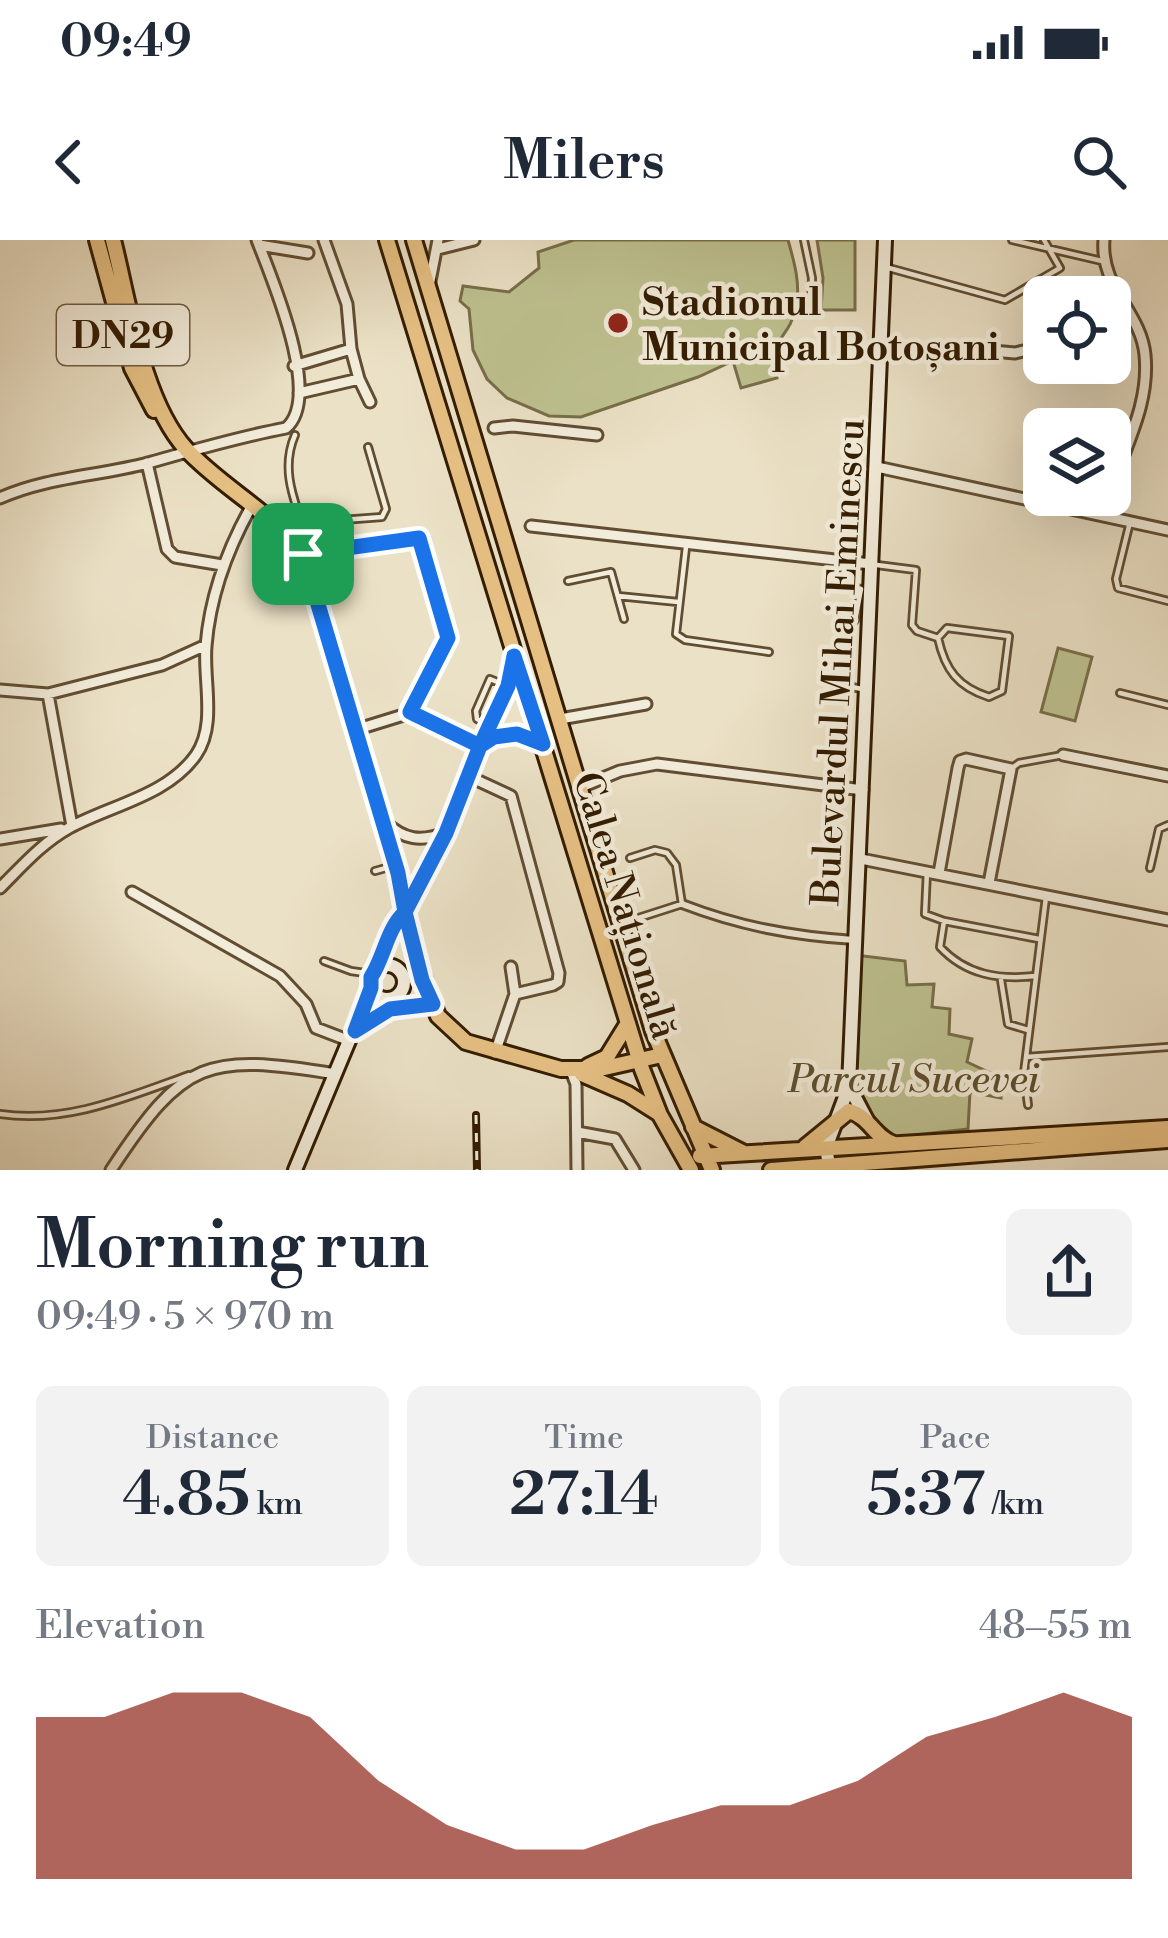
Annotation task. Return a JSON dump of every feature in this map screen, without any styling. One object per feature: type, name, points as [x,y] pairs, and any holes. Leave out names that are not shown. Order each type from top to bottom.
[{"type":"main road","name":"DN29","points":[[97,240],[132,368],[150,407],[167,419]]},
{"type":"main road","name":"DN29","points":[[113,240],[145,364],[167,419],[186,449],[289,536],[303,554],[415,956],[433,1004],[457,1036],[495,1053],[571,1071],[628,1094],[660,1115]]},
{"type":"main road","name":"Calea Națională","points":[[386,240],[628,1023],[694,1128]]},
{"type":"main road","name":"Calea Națională","points":[[414,240],[620,924],[660,1115],[692,1170]]},
{"type":"main road","name":"Bulevardul Mihai Eminescu","points":[[828,1161],[834,1121],[849,1086],[867,690],[862,621],[877,467],[885,240]]},
{"type":"main road","points":[[295,1170],[397,919],[405,912]]},
{"type":"main road","points":[[371,983],[415,956]]},
{"type":"main road","points":[[352,1036],[402,993],[405,982],[395,967]]},
{"type":"main road","points":[[371,983],[388,1007]]},
{"type":"main road","points":[[388,1007],[433,1004]]},
{"type":"main road","points":[[571,1071],[607,1057],[628,1023]]},
{"type":"main road","name":"DN29","points":[[571,1071],[651,1059]]},
{"type":"main road","name":"Calea Națională","points":[[651,1059],[683,1104],[712,1170]]},
{"type":"main road","points":[[849,1086],[879,1136],[899,1145]]},
{"type":"main road","points":[[683,1104],[745,1152]]},
{"type":"main road","points":[[771,1170],[799,1162],[834,1121],[849,1112],[868,1120]]},
{"type":"main road","points":[[868,1120],[870,1162]]},
{"type":"main road","points":[[694,1128],[745,1152],[799,1162],[890,1161],[1168,1140]]},
{"type":"main road","points":[[870,1162],[899,1145],[1168,1128]]},
{"type":"main road","points":[[692,1170],[694,1162],[705,1155],[745,1152]]},
{"type":"street","points":[[324,240],[347,304],[358,379],[370,401]]},
{"type":"street","points":[[428,286],[438,245],[474,240]]},
{"type":"street","points":[[1105,240],[1102,261],[1109,276]]},
{"type":"street","points":[[258,242],[308,253]]},
{"type":"street","points":[[0,498],[24,488],[286,428],[299,412],[299,393],[286,315],[258,242]]},
{"type":"street","points":[[1131,322],[1145,356],[1143,394],[1131,442]]},
{"type":"street","points":[[958,348],[1023,351]]},
{"type":"street","points":[[294,366],[351,350]]},
{"type":"street","points":[[299,393],[358,379]]},
{"type":"street","points":[[494,428],[597,435]]},
{"type":"street","points":[[147,463],[167,549],[175,557],[222,565]]},
{"type":"street","points":[[877,467],[1023,499]]},
{"type":"street","points":[[0,839],[72,826],[174,777],[200,751],[207,721],[206,645],[222,565],[251,507]]},
{"type":"street","points":[[1103,516],[1168,530]]},
{"type":"street","points":[[531,526],[871,564]]},
{"type":"street","points":[[303,554],[419,538],[448,638],[410,712]]},
{"type":"street","points":[[0,690],[47,694],[162,665],[206,645]]},
{"type":"street","points":[[405,912],[446,833],[508,686],[514,656]]},
{"type":"street","points":[[47,694],[72,826]]},
{"type":"street","points":[[560,719],[646,704]]},
{"type":"street","points":[[354,730],[410,712],[480,746]]},
{"type":"street","points":[[480,746],[494,737],[517,734],[543,744]]},
{"type":"street","points":[[1064,755],[1168,776]]},
{"type":"street","points":[[933,872],[960,761],[966,758],[1011,769],[989,884]]},
{"type":"street","points":[[581,787],[634,767],[657,764],[862,790]]},
{"type":"street","points":[[468,776],[505,791],[515,805],[559,973],[553,985],[515,994]]},
{"type":"street","points":[[379,816],[406,838],[429,839],[446,833]]},
{"type":"street","points":[[0,888],[38,849],[72,826]]},
{"type":"street","points":[[861,859],[1168,920]]},
{"type":"street","points":[[132,892],[280,976],[305,1004],[316,1028],[352,1036]]},
{"type":"street","points":[[682,904],[768,932],[854,940]]},
{"type":"street","points":[[495,1053],[515,994],[511,968]]},
{"type":"street","points":[[111,1170],[156,1105],[189,1076],[245,1063],[336,1074]]},
{"type":"street","points":[[571,1071],[576,1084],[577,1170]]},
{"type":"street","points":[[578,1132],[616,1139],[634,1170]]},
{"type":"lane","points":[[804,240],[812,278],[811,309]]},
{"type":"lane","points":[[1012,240],[1102,261]]},
{"type":"lane","points":[[884,267],[1005,301],[1060,268],[1044,240]]},
{"type":"lane","points":[[295,435],[287,453],[302,523]]},
{"type":"lane","points":[[289,536],[302,523],[382,517],[386,509],[368,447]]},
{"type":"lane","points":[[1130,522],[1118,588],[1168,602]]},
{"type":"lane","points":[[687,542],[676,634],[685,640],[769,652]]},
{"type":"lane","points":[[846,561],[841,584],[862,589],[862,621]]},
{"type":"lane","points":[[871,564],[916,570],[912,625],[917,632],[938,638]]},
{"type":"lane","points":[[568,581],[611,572],[624,619]]},
{"type":"lane","points":[[617,596],[678,602]]},
{"type":"lane","points":[[947,628],[1009,636],[1002,691],[989,698],[968,690],[943,659],[938,638],[947,628]]},
{"type":"lane","points":[[491,726],[478,719],[476,711],[490,679],[508,686]]},
{"type":"lane","points":[[832,683],[867,690]]},
{"type":"lane","points":[[1120,693],[1168,705]]},
{"type":"lane","points":[[1011,769],[1018,763],[1064,755]]},
{"type":"lane","points":[[1150,868],[1159,829],[1168,825]]},
{"type":"lane","points":[[620,924],[682,904],[676,865],[667,853],[655,850],[631,858]]},
{"type":"lane","points":[[376,871],[393,866]]},
{"type":"lane","points":[[933,872],[925,914],[1039,939]]},
{"type":"lane","points":[[1028,1106],[1028,1030],[1046,896]]},
{"type":"lane","points":[[944,921],[940,947],[951,958],[1000,980],[1035,976]]},
{"type":"lane","points":[[325,961],[372,974],[371,983]]},
{"type":"lane","points":[[1000,980],[1008,1024],[1028,1030]]},
{"type":"lane","points":[[1026,1057],[1168,1047]]},
{"type":"lane","points":[[0,1114],[77,1112],[189,1076]]},
{"type":"green space","name":"Stadionul Municipal Botoșani","points":[[574,240],[788,240],[797,299],[793,319],[777,345],[777,378],[741,388],[733,361],[581,417],[549,416],[507,398],[487,379],[473,350],[469,309],[460,301],[463,286],[509,292],[539,268],[538,252]]},
{"type":"green space","points":[[817,240],[855,240],[855,310],[821,310],[823,278]]},
{"type":"green space","points":[[1058,648],[1092,657],[1075,721],[1041,712]]},
{"type":"green space","name":"Parcul Sucevei","points":[[855,955],[905,961],[907,985],[934,984],[932,1007],[950,1009],[949,1034],[972,1039],[967,1062],[1001,1078],[1001,1098],[970,1092],[968,1129],[888,1138],[857,1093]]},
{"type":"railway","points":[[476,1115],[477,1170]]},
{"type":"place","name":"Stadionul Municipal Botoșani","points":[[618,323]]},
{"type":"route","points":[[303,554],[398,873],[405,912],[397,919],[380,967],[371,977],[355,1031],[390,1009],[433,1004],[405,912],[446,833],[480,746],[494,737],[517,734],[543,744],[514,656],[508,686],[480,746],[410,712],[448,638],[419,538],[303,554]]}]
